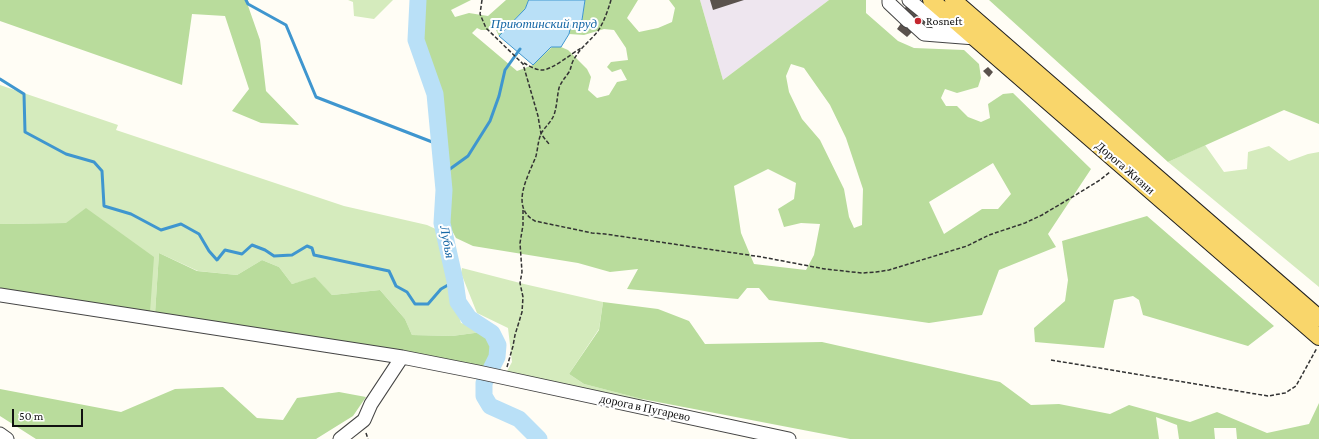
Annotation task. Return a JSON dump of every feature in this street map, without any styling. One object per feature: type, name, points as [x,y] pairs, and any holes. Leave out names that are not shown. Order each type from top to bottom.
[{"type":"main road","name":"Дорога Жизни","points":[[931,0],[1319,337]]},
{"type":"main road","name":"Дорога Жизни","points":[[953,0],[1319,318]]},
{"type":"street","points":[[889,0],[889,3],[924,34],[975,38]]},
{"type":"street","points":[[909,0],[953,36]]},
{"type":"street","name":"дорога в Пугарево","points":[[0,295],[402,357],[789,439]]},
{"type":"street","points":[[340,439],[364,420],[371,404],[402,357]]},
{"type":"street","points":[[0,434],[7,439]]},
{"type":"path","points":[[482,0],[480,14],[486,28],[521,62],[526,71],[538,116],[541,134],[549,144]]},
{"type":"path","points":[[502,377],[508,363],[522,312],[523,297],[520,284],[522,272],[520,243],[523,225],[522,195],[525,182],[538,148],[541,134],[550,122],[554,113],[562,80],[569,72],[573,60],[582,47],[601,26],[611,0]]},
{"type":"path","points":[[521,62],[542,70],[556,64],[582,47]]},
{"type":"path","points":[[523,209],[530,218],[535,220],[586,232],[762,257],[825,269],[862,273],[889,270],[925,259],[967,246],[989,235],[1025,223],[1074,196],[1113,170]]},
{"type":"path","points":[[1051,360],[1268,396],[1285,393],[1296,386],[1319,345]]},
{"type":"shaded area","points":[[700,0],[829,0],[723,80]]},
{"type":"green space","points":[[0,0],[246,0],[260,40],[266,91],[299,125],[261,123],[232,111],[249,89],[225,16],[192,14],[182,85],[0,21]]},
{"type":"green space","points":[[348,0],[393,0],[374,19],[354,16],[353,2]]},
{"type":"green space","points":[[424,0],[471,0],[451,10],[455,17],[469,13],[488,16],[506,0],[529,0],[525,9],[499,36],[496,30],[481,30],[477,28],[472,33],[517,71],[533,65],[552,47],[561,47],[568,50],[587,69],[591,77],[588,90],[597,98],[609,95],[617,82],[627,80],[621,69],[612,72],[607,67],[611,62],[628,60],[626,48],[614,30],[604,29],[584,35],[569,34],[571,25],[582,20],[585,0],[638,0],[627,18],[639,32],[658,28],[672,22],[675,8],[669,0],[700,0],[723,80],[829,0],[866,0],[866,13],[898,41],[914,48],[964,50],[979,64],[981,78],[978,87],[957,93],[945,89],[941,98],[946,106],[957,106],[968,117],[981,122],[990,118],[988,104],[1003,94],[1013,93],[1091,169],[1048,234],[1056,247],[999,270],[982,315],[929,323],[769,300],[759,288],[747,288],[738,299],[627,289],[638,269],[610,272],[578,263],[473,246],[456,238],[449,225],[447,145],[441,94],[424,42]],"holes":[[[791,64],[804,68],[830,105],[846,138],[863,189],[862,225],[854,228],[849,217],[844,189],[820,140],[802,119],[789,92],[786,76]],[[993,163],[1011,194],[998,209],[982,209],[944,234],[929,202]],[[768,169],[796,183],[794,199],[778,209],[784,227],[801,223],[820,224],[814,255],[806,270],[754,264],[741,233],[734,186]]]},
{"type":"green space","points":[[989,0],[1319,0],[1319,124],[1284,110],[1168,162]]},
{"type":"green space","points":[[0,85],[118,125],[116,130],[344,206],[427,225],[440,231],[454,300],[461,323],[478,327],[482,332],[452,336],[412,335],[405,319],[380,290],[332,295],[315,278],[292,284],[279,267],[262,260],[237,275],[198,271],[159,253],[155,314],[150,312],[66,223],[0,224]]},
{"type":"green space","points":[[1205,145],[1224,172],[1247,169],[1248,152],[1269,146],[1289,161],[1308,154],[1319,152],[1319,287],[1168,162]]},
{"type":"green space","points":[[86,208],[154,257],[150,312],[0,290],[0,224],[66,223]]},
{"type":"green space","points":[[1147,216],[1274,326],[1248,346],[1143,315],[1139,300],[1133,296],[1114,300],[1104,348],[1035,342],[1034,328],[1065,301],[1068,280],[1062,241]]},
{"type":"green space","points":[[159,253],[197,271],[237,275],[262,260],[279,267],[292,284],[315,277],[332,295],[380,290],[405,319],[412,335],[452,336],[482,332],[492,338],[494,353],[483,368],[155,314]]},
{"type":"green space","points":[[462,268],[603,302],[599,329],[569,374],[584,384],[643,399],[639,402],[506,373],[512,362],[508,328],[477,313],[461,273]]},
{"type":"green space","points":[[603,302],[658,309],[689,321],[705,344],[822,342],[1000,382],[1031,405],[1059,404],[1110,414],[1129,405],[1190,422],[1217,412],[1267,433],[1309,424],[1319,403],[1319,439],[1237,439],[1236,428],[1214,428],[1215,439],[1179,439],[1177,425],[1156,417],[1159,439],[850,439],[642,399],[584,384],[569,374],[599,330]]},
{"type":"green space","points":[[223,387],[257,418],[283,420],[297,398],[339,392],[366,397],[353,416],[316,439],[36,439],[0,416],[0,389],[121,412],[175,389]]},
{"type":"water","name":"Приютинский пруд","points":[[529,0],[585,0],[582,20],[571,25],[569,34],[561,47],[551,47],[533,65],[499,36],[525,9]]},
{"type":"building","points":[[710,0],[744,0],[713,10]]},
{"type":"building","name":"Rosneft","points":[[908,4],[929,21],[922,29],[914,23],[909,29],[912,32],[907,37],[897,29],[902,22],[902,12]]},
{"type":"building","points":[[988,67],[993,72],[989,77],[983,71]]},
{"type":"waterway","points":[[246,0],[248,4],[286,25],[316,97],[440,145]]},
{"type":"waterway","name":"Лубья","points":[[418,0],[416,40],[435,94],[444,190],[442,223],[455,281],[458,302],[469,318],[492,333],[498,345],[497,357],[484,383],[484,396],[490,406],[519,419],[539,439]]},
{"type":"waterway","points":[[443,174],[468,156],[490,121],[499,96],[505,70],[520,49]]},
{"type":"waterway","points":[[0,79],[24,94],[25,132],[66,154],[94,162],[102,171],[104,206],[131,214],[161,230],[181,224],[199,234],[209,251],[217,260],[225,250],[242,254],[252,245],[265,250],[274,256],[292,255],[307,246],[312,248],[314,255],[389,271],[396,286],[407,292],[415,304],[428,304],[441,289],[455,281]]},
{"type":"place","name":"Rosneft","points":[[918,21]]}]
